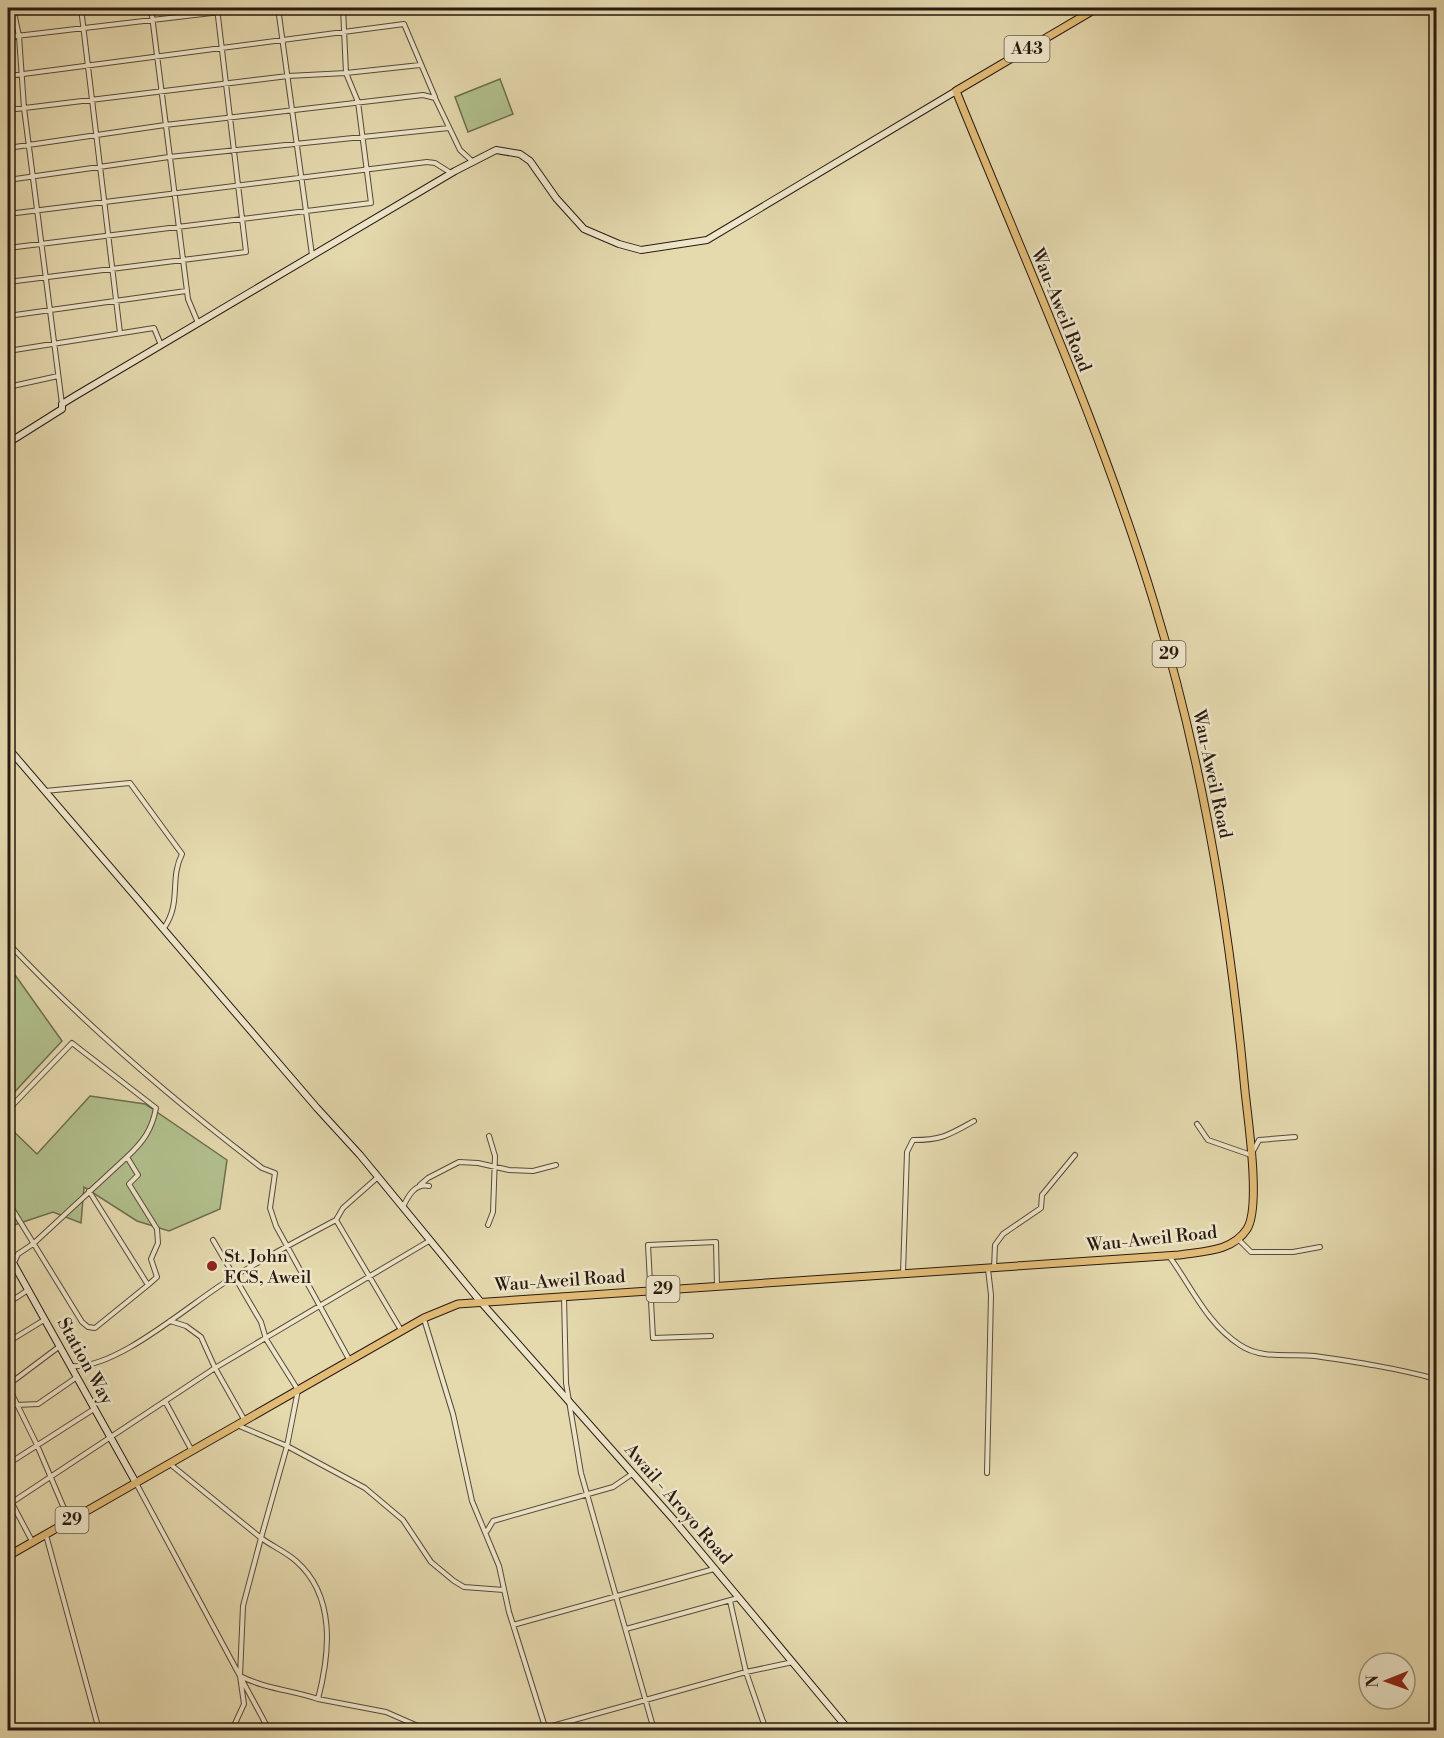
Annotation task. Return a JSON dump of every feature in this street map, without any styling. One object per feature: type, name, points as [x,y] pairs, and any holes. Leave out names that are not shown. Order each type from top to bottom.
[{"type":"main road","name":"A43","points":[[956,92],[1098,8]]},
{"type":"main road","name":"Wau-Aweil Road","points":[[8,1556],[424,1318],[458,1304],[1169,1256],[1214,1250],[1239,1240],[1250,1223],[1251,1216],[1251,1155],[1240,1033],[1225,920],[1202,792],[1172,664],[1155,603],[1094,430],[956,92]]},
{"type":"street","points":[[8,443],[62,408],[24,108],[19,36],[13,8]]},
{"type":"street","points":[[81,8],[120,333]]},
{"type":"street","points":[[151,8],[186,291],[190,308],[198,324]]},
{"type":"street","points":[[8,38],[153,21],[217,10],[255,8]]},
{"type":"street","points":[[278,8],[303,177],[312,256]]},
{"type":"street","points":[[8,248],[371,203],[358,102],[346,74],[343,8]]},
{"type":"street","points":[[8,282],[246,252],[217,10]]},
{"type":"street","points":[[8,76],[404,24],[420,65],[460,150],[472,161]]},
{"type":"street","points":[[8,110],[288,76],[346,74],[420,65]]},
{"type":"street","points":[[62,404],[451,173],[499,150],[520,154],[530,161],[556,198],[584,229],[619,244],[641,250],[707,240],[956,92]]},
{"type":"street","points":[[8,148],[96,134],[358,102],[423,95],[435,98]]},
{"type":"street","points":[[8,180],[169,157],[450,128]]},
{"type":"street","points":[[8,214],[427,162],[435,163],[451,173]]},
{"type":"street","points":[[8,316],[186,291]]},
{"type":"street","points":[[8,351],[154,328],[161,345]]},
{"type":"street","points":[[8,387],[58,376]]},
{"type":"street","name":"Awail - Aroyo Road","points":[[8,748],[378,1177],[480,1301],[715,1569],[849,1731]]},
{"type":"street","points":[[45,791],[130,783],[182,854],[176,865],[174,883],[176,902],[172,917],[164,927]]},
{"type":"street","points":[[8,944],[97,1030],[195,1115],[262,1168],[275,1173],[270,1208],[286,1247],[350,1361]]},
{"type":"street","points":[[8,1110],[72,1043],[156,1108],[153,1126],[142,1142],[33,1244],[18,1254],[10,1266]]},
{"type":"street","points":[[903,1275],[907,1152],[913,1140],[938,1140],[949,1137],[974,1121]]},
{"type":"street","points":[[1197,1124],[1208,1140],[1251,1155],[1259,1140],[1295,1137]]},
{"type":"street","points":[[488,1225],[493,1212],[495,1167],[495,1150],[489,1136]]},
{"type":"street","points":[[987,1473],[991,1269],[995,1245],[1003,1234],[1041,1208],[1042,1195],[1075,1155]]},
{"type":"street","points":[[8,1202],[88,1327],[95,1328],[157,1277],[151,1259],[158,1243],[157,1229],[129,1184],[138,1175],[127,1156]]},
{"type":"street","points":[[403,1208],[412,1192],[428,1178],[459,1162],[533,1171],[556,1165]]},
{"type":"street","points":[[72,1366],[103,1360],[169,1321],[234,1276],[336,1220],[343,1208],[378,1177]]},
{"type":"street","points":[[420,1185],[429,1186]]},
{"type":"street","points":[[89,1191],[148,1285]]},
{"type":"street","points":[[336,1220],[402,1331]]},
{"type":"street","points":[[213,1240],[261,1322],[266,1339],[298,1390],[287,1446],[243,1606],[240,1676],[244,1704],[232,1731]]},
{"type":"street","points":[[1239,1240],[1251,1252],[1293,1252],[1320,1247]]},
{"type":"street","points":[[11,1503],[215,1368],[429,1241]]},
{"type":"street","points":[[711,1336],[653,1338],[648,1245],[716,1242],[717,1286]]},
{"type":"street","name":"Station Way","points":[[8,1254],[10,1266],[28,1290],[60,1345],[136,1483]]},
{"type":"street","points":[[1169,1256],[1190,1292],[1238,1344],[1253,1353],[1299,1354],[1376,1364],[1437,1378]]},
{"type":"street","points":[[8,1304],[28,1290]]},
{"type":"street","points":[[564,1296],[563,1348],[568,1399],[587,1494],[654,1731]]},
{"type":"street","points":[[424,1318],[439,1363],[474,1509],[487,1531],[499,1566],[513,1625],[545,1729],[746,1672],[793,1662]]},
{"type":"street","points":[[8,1342],[44,1320]]},
{"type":"street","points":[[169,1321],[186,1326],[201,1337],[244,1421]]},
{"type":"street","points":[[60,1345],[8,1386],[38,1445],[70,1521]]},
{"type":"street","points":[[16,1405],[38,1404],[78,1377]]},
{"type":"street","points":[[165,1401],[192,1451]]},
{"type":"street","points":[[8,1464],[94,1408]]},
{"type":"street","points":[[237,1425],[287,1446],[365,1488],[403,1520],[431,1562],[454,1581],[464,1587],[504,1590]]},
{"type":"street","points":[[170,1464],[261,1538],[296,1561],[323,1599],[328,1660],[318,1699]]},
{"type":"street","points":[[487,1531],[493,1521],[613,1487],[632,1474]]},
{"type":"street","points":[[136,1483],[269,1731]]},
{"type":"street","points":[[8,1496],[32,1542]]},
{"type":"street","points":[[46,1534],[99,1731]]},
{"type":"street","points":[[513,1625],[715,1569]]},
{"type":"street","points":[[626,1629],[739,1598]]},
{"type":"street","points":[[730,1600],[746,1672],[766,1731]]},
{"type":"street","points":[[240,1676],[264,1687],[386,1712],[427,1731]]},
{"type":"green space","points":[[500,79],[513,114],[468,132],[455,97]]},
{"type":"green space","points":[[8,965],[62,1041],[8,1099]]},
{"type":"green space","points":[[90,1096],[145,1104],[227,1160],[220,1209],[169,1231],[137,1221],[84,1187],[81,1223],[53,1212],[11,1226],[8,1219],[8,1126],[37,1154]]},
{"type":"place","name":"St. John ECS, Aweil","points":[[212,1266]]}]
